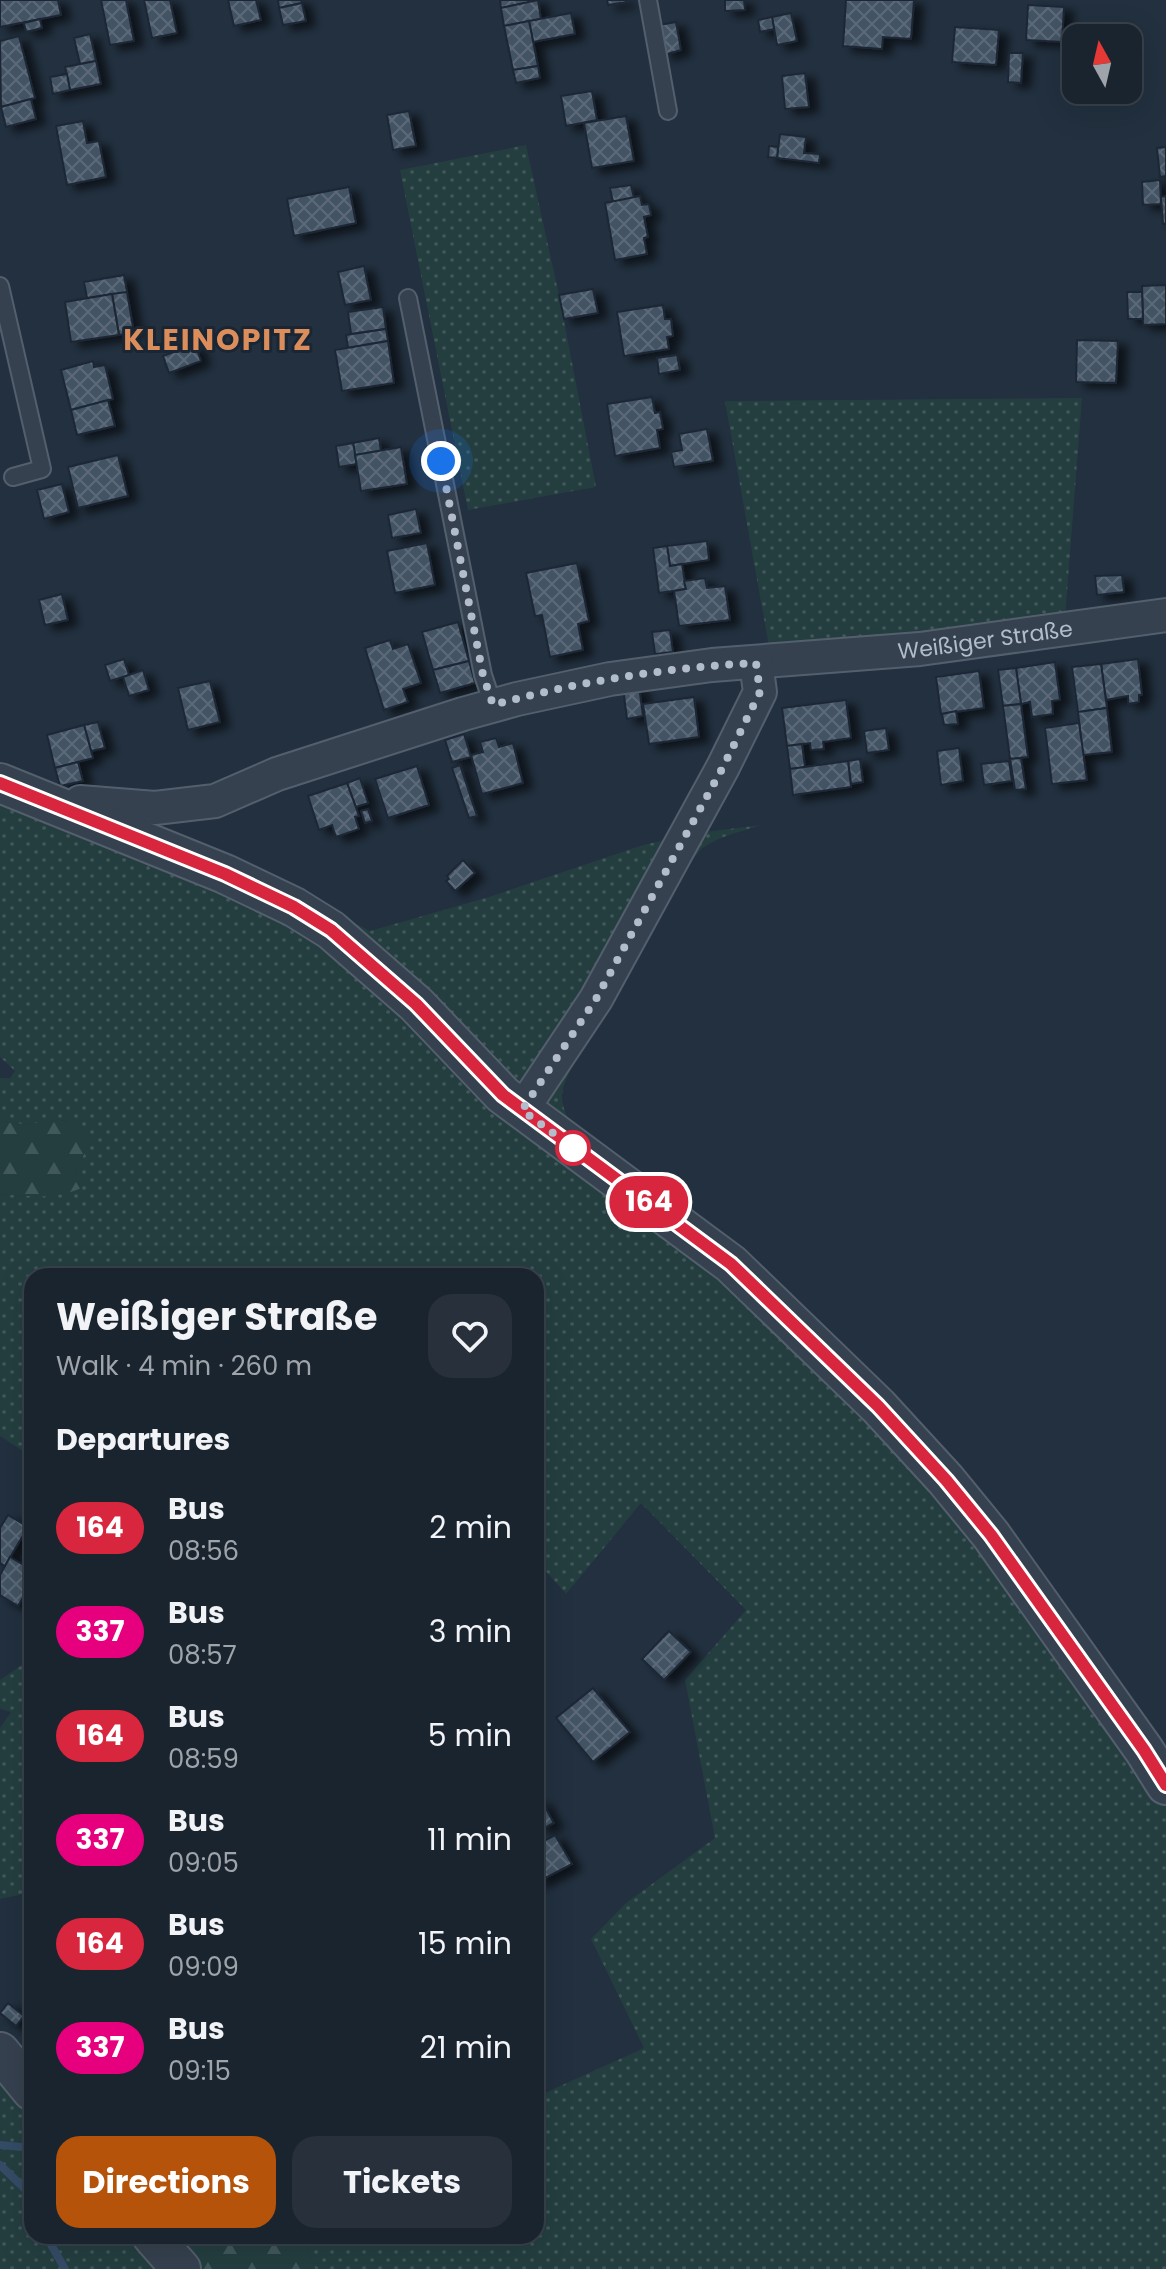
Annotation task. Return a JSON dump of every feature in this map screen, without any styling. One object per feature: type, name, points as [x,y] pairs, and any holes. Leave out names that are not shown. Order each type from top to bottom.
[{"type":"street","name":"Weißiger Straße","points":[[76,812],[80,802],[155,808],[215,801],[277,774],[493,705],[610,679],[712,665],[920,649],[1166,615]]},
{"type":"street","points":[[522,1110],[596,999],[723,767],[760,692],[756,663]]},
{"type":"street","points":[[0,783],[225,874],[294,907],[331,930],[416,1004],[467,1060],[522,1110],[731,1264],[878,1406],[946,1480],[991,1535],[1166,1785]]},
{"type":"street","points":[[0,2052],[24,2081]]},
{"type":"street","points":[[159,2244],[181,2269]]},
{"type":"lane","points":[[648,0],[668,111]]},
{"type":"lane","points":[[0,286],[42,469],[13,477]]},
{"type":"lane","points":[[408,298],[480,661],[493,705]]},
{"type":"green space","points":[[526,145],[596,487],[468,510],[400,170]]},
{"type":"green space","points":[[1082,398],[1065,618],[770,652],[725,401]]},
{"type":"green space","points":[[0,764],[11,772],[244,866],[370,931],[489,897],[643,845],[697,833],[761,825],[710,843],[692,860],[652,922],[585,1041],[563,1089],[564,1107],[571,1124],[668,1192],[735,1248],[925,1427],[993,1511],[1166,1750],[1166,2269],[315,2269],[305,2244],[544,2244],[544,2093],[644,2048],[591,1939],[626,1903],[715,1838],[685,1680],[746,1610],[641,1503],[566,1594],[544,1569],[544,1268],[24,1268],[24,1452],[0,1436],[0,1194],[51,1195],[81,1187],[75,1174],[87,1147],[71,1120],[23,1124],[0,1122],[0,1078],[10,1078],[15,1071],[0,1057]]},
{"type":"green space","points":[[71,1120],[88,1130],[87,1147],[75,1174],[81,1188],[51,1196],[0,1194],[0,1122],[23,1124]]},
{"type":"green space","points":[[24,1664],[24,1894],[0,1899],[0,1728],[11,1712],[0,1709],[0,1680]]},
{"type":"green space","points":[[0,2031],[24,2061],[24,2244],[182,2244],[202,2269],[0,2269]]},
{"type":"green space","points":[[182,2244],[305,2244],[315,2269],[202,2269]]},
{"type":"building","points":[[0,0],[58,0],[61,15],[0,27]]},
{"type":"building","points":[[101,0],[126,0],[134,41],[110,45]]},
{"type":"building","points":[[144,0],[170,0],[177,33],[152,38]]},
{"type":"building","points":[[228,0],[256,0],[261,20],[234,26]]},
{"type":"building","points":[[278,0],[301,0],[302,3],[279,8]]},
{"type":"building","points":[[500,0],[540,0],[501,8]]},
{"type":"building","points":[[538,0],[541,19],[504,26],[501,8]]},
{"type":"building","points":[[607,0],[626,0],[627,2],[608,5]]},
{"type":"building","points":[[725,0],[744,0],[745,10],[725,11]]},
{"type":"building","points":[[846,0],[914,0],[911,39],[883,37],[882,49],[843,46]]},
{"type":"building","points":[[302,3],[306,21],[283,25],[279,8]]},
{"type":"building","points":[[1028,5],[1064,7],[1062,42],[1026,40]]},
{"type":"building","points":[[571,13],[575,34],[533,42],[529,21]]},
{"type":"building","points":[[791,13],[797,41],[777,45],[772,17]]},
{"type":"building","points":[[772,17],[774,29],[760,32],[758,20]]},
{"type":"building","points":[[40,19],[42,28],[26,32],[24,23]]},
{"type":"building","points":[[529,21],[538,66],[513,70],[504,26]]},
{"type":"building","points":[[676,22],[681,50],[664,55],[659,25]]},
{"type":"building","points":[[955,27],[999,30],[996,65],[952,62]]},
{"type":"building","points":[[90,34],[96,61],[80,64],[74,38]]},
{"type":"building","points":[[19,36],[35,98],[1,107],[0,41]]},
{"type":"building","points":[[1009,53],[1023,53],[1021,83],[1008,82]]},
{"type":"building","points":[[96,61],[101,84],[70,90],[65,67]]},
{"type":"building","points":[[538,66],[540,78],[516,83],[513,70]]},
{"type":"building","points":[[805,73],[809,107],[785,109],[782,76]]},
{"type":"building","points":[[67,74],[70,90],[53,94],[50,77]]},
{"type":"building","points":[[592,91],[597,120],[566,126],[561,96]]},
{"type":"building","points":[[31,99],[36,119],[6,127],[1,107]]},
{"type":"building","points":[[409,111],[416,146],[393,150],[387,115]]},
{"type":"building","points":[[626,116],[634,161],[592,168],[584,123]]},
{"type":"building","points":[[83,121],[87,143],[99,141],[106,177],[67,185],[56,126]]},
{"type":"building","points":[[780,134],[806,137],[804,153],[820,154],[819,163],[777,158]]},
{"type":"building","points":[[769,146],[778,147],[777,158],[768,157]]},
{"type":"building","points":[[1166,147],[1166,176],[1160,177],[1157,148]]},
{"type":"building","points":[[1160,180],[1161,204],[1143,205],[1142,182]]},
{"type":"building","points":[[631,185],[634,198],[613,202],[610,188]]},
{"type":"building","points":[[349,187],[356,223],[294,236],[287,199]]},
{"type":"building","points":[[640,196],[642,205],[649,204],[651,215],[644,217],[647,254],[615,260],[605,203]]},
{"type":"building","points":[[1166,196],[1166,224],[1163,224],[1161,197]]},
{"type":"building","points":[[364,266],[371,300],[345,305],[338,272]]},
{"type":"building","points":[[124,275],[127,292],[87,298],[84,282]]},
{"type":"building","points":[[1166,285],[1166,324],[1143,325],[1142,286]]},
{"type":"building","points":[[593,289],[598,313],[564,319],[559,295]]},
{"type":"building","points":[[127,292],[134,333],[119,335],[112,294]]},
{"type":"building","points":[[1127,292],[1142,292],[1143,319],[1128,319]]},
{"type":"building","points":[[112,294],[119,335],[71,342],[65,302]]},
{"type":"building","points":[[663,305],[665,319],[671,319],[673,336],[667,337],[669,349],[624,356],[617,312]]},
{"type":"building","points":[[383,307],[386,329],[351,334],[348,312]]},
{"type":"building","points":[[386,329],[388,341],[348,348],[346,335]]},
{"type":"building","points":[[1077,340],[1118,341],[1116,383],[1076,382]]},
{"type":"building","points":[[388,341],[394,383],[342,391],[335,350]]},
{"type":"building","points":[[195,344],[201,361],[169,373],[163,356]]},
{"type":"building","points":[[677,355],[680,370],[659,374],[657,358]]},
{"type":"building","points":[[93,361],[94,367],[105,365],[113,399],[71,410],[61,370]]},
{"type":"building","points":[[652,397],[655,413],[660,412],[663,429],[657,430],[660,448],[615,456],[607,404]]},
{"type":"building","points":[[108,400],[115,426],[77,435],[71,410]]},
{"type":"building","points":[[707,429],[713,461],[674,467],[671,452],[682,450],[679,434]]},
{"type":"building","points":[[379,438],[381,451],[355,455],[353,443]]},
{"type":"building","points":[[353,443],[357,464],[339,467],[336,446]]},
{"type":"building","points":[[401,447],[407,484],[361,491],[355,455]]},
{"type":"building","points":[[118,455],[128,496],[78,508],[68,467]]},
{"type":"building","points":[[62,484],[69,512],[44,519],[37,490]]},
{"type":"building","points":[[416,509],[421,533],[392,538],[388,515]]},
{"type":"building","points":[[707,541],[709,560],[670,566],[667,546]]},
{"type":"building","points":[[427,543],[435,585],[395,593],[387,551]]},
{"type":"building","points":[[667,546],[670,566],[682,564],[686,589],[659,593],[653,548]]},
{"type":"building","points":[[577,563],[589,621],[578,624],[583,650],[550,657],[542,615],[535,616],[526,573]]},
{"type":"building","points":[[1122,575],[1124,592],[1097,595],[1095,576]]},
{"type":"building","points":[[705,578],[707,588],[725,586],[730,620],[679,626],[674,591],[686,589],[684,581]]},
{"type":"building","points":[[62,594],[68,620],[45,625],[39,600]]},
{"type":"building","points":[[458,622],[469,661],[433,670],[422,632]]},
{"type":"building","points":[[670,630],[673,652],[655,654],[652,632]]},
{"type":"building","points":[[390,640],[393,649],[408,644],[421,683],[403,689],[408,702],[384,710],[365,648]]},
{"type":"building","points":[[124,659],[129,675],[110,681],[105,665]]},
{"type":"building","points":[[1138,659],[1142,695],[1139,695],[1139,702],[1128,704],[1128,696],[1105,700],[1101,664]]},
{"type":"building","points":[[469,661],[475,683],[440,693],[433,670]]},
{"type":"building","points":[[1055,662],[1060,700],[1052,701],[1053,714],[1032,717],[1030,702],[1021,704],[1016,668]]},
{"type":"building","points":[[1101,664],[1107,708],[1091,711],[1084,666]]},
{"type":"building","points":[[1101,664],[1107,708],[1078,712],[1072,667]]},
{"type":"building","points":[[1016,668],[1021,704],[1003,706],[998,670]]},
{"type":"building","points":[[143,670],[149,690],[129,696],[123,677]]},
{"type":"building","points":[[979,671],[984,708],[941,714],[936,677]]},
{"type":"building","points":[[210,681],[220,722],[188,730],[178,688]]},
{"type":"building","points":[[639,686],[643,716],[627,719],[623,688]]},
{"type":"building","points":[[694,697],[699,737],[649,744],[643,704]]},
{"type":"building","points":[[846,700],[851,738],[823,742],[824,749],[811,750],[810,743],[787,746],[782,708]]},
{"type":"building","points":[[1021,704],[1028,757],[1010,759],[1003,706]]},
{"type":"building","points":[[1107,708],[1112,752],[1083,755],[1078,712]]},
{"type":"building","points":[[956,711],[958,724],[944,725],[942,714]]},
{"type":"building","points":[[98,722],[105,748],[91,751],[84,725]]},
{"type":"building","points":[[1079,723],[1087,780],[1052,784],[1045,728]]},
{"type":"building","points":[[84,725],[93,758],[55,768],[47,735]]},
{"type":"building","points":[[886,728],[889,750],[867,753],[864,731]]},
{"type":"building","points":[[464,734],[471,757],[452,762],[445,740]]},
{"type":"building","points":[[496,738],[499,747],[513,743],[523,783],[482,794],[471,755],[483,752],[480,742]]},
{"type":"building","points":[[802,744],[805,767],[790,769],[787,746]]},
{"type":"building","points":[[959,748],[963,781],[941,785],[937,751]]},
{"type":"building","points":[[1021,758],[1026,789],[1015,790],[1010,759]]},
{"type":"building","points":[[860,759],[863,782],[851,784],[848,761]]},
{"type":"building","points":[[848,761],[851,787],[793,795],[790,769]]},
{"type":"building","points":[[1009,761],[1012,781],[984,785],[981,764]]},
{"type":"building","points":[[78,762],[83,781],[60,786],[55,768]]},
{"type":"building","points":[[460,765],[477,816],[469,818],[452,768]]},
{"type":"building","points":[[417,766],[429,805],[388,818],[375,779]]},
{"type":"building","points":[[360,778],[368,803],[356,807],[347,783]]},
{"type":"building","points":[[347,783],[359,816],[355,817],[359,829],[336,837],[332,825],[319,830],[308,796]]},
{"type":"building","points":[[368,809],[372,821],[365,823],[361,811]]},
{"type":"building","points":[[463,860],[475,873],[455,891],[446,881],[449,879],[447,876]]},
{"type":"building","points":[[8,1515],[24,1525],[24,1534],[5,1566],[0,1563],[0,1528]]},
{"type":"building","points":[[10,1557],[24,1565],[24,1596],[18,1606],[0,1595],[0,1575]]},
{"type":"building","points":[[669,1631],[691,1652],[664,1680],[642,1659]]},
{"type":"building","points":[[593,1688],[630,1732],[593,1762],[556,1718]]},
{"type":"building","points":[[544,1805],[554,1823],[544,1828]]},
{"type":"building","points":[[555,1835],[572,1864],[544,1879],[544,1841]]},
{"type":"building","points":[[8,2003],[24,2016],[16,2026],[0,2013]]},
{"type":"waterway","points":[[0,2145],[24,2147]]},
{"type":"waterway","points":[[0,2165],[24,2188]]},
{"type":"waterway","points":[[51,2244],[65,2269]]},
{"type":"bus line","name":"164","points":[[0,783],[225,874],[294,907],[331,930],[416,1004],[503,1095],[731,1264],[878,1406],[946,1480],[991,1535],[1166,1785]]},
{"type":"district","name":"KLEINOPITZ","points":[[218,340]]},
{"type":"route","points":[[441,461],[483,675],[493,705],[610,679],[712,665],[756,663],[760,692],[723,767],[596,999],[522,1110],[573,1148]]}]
